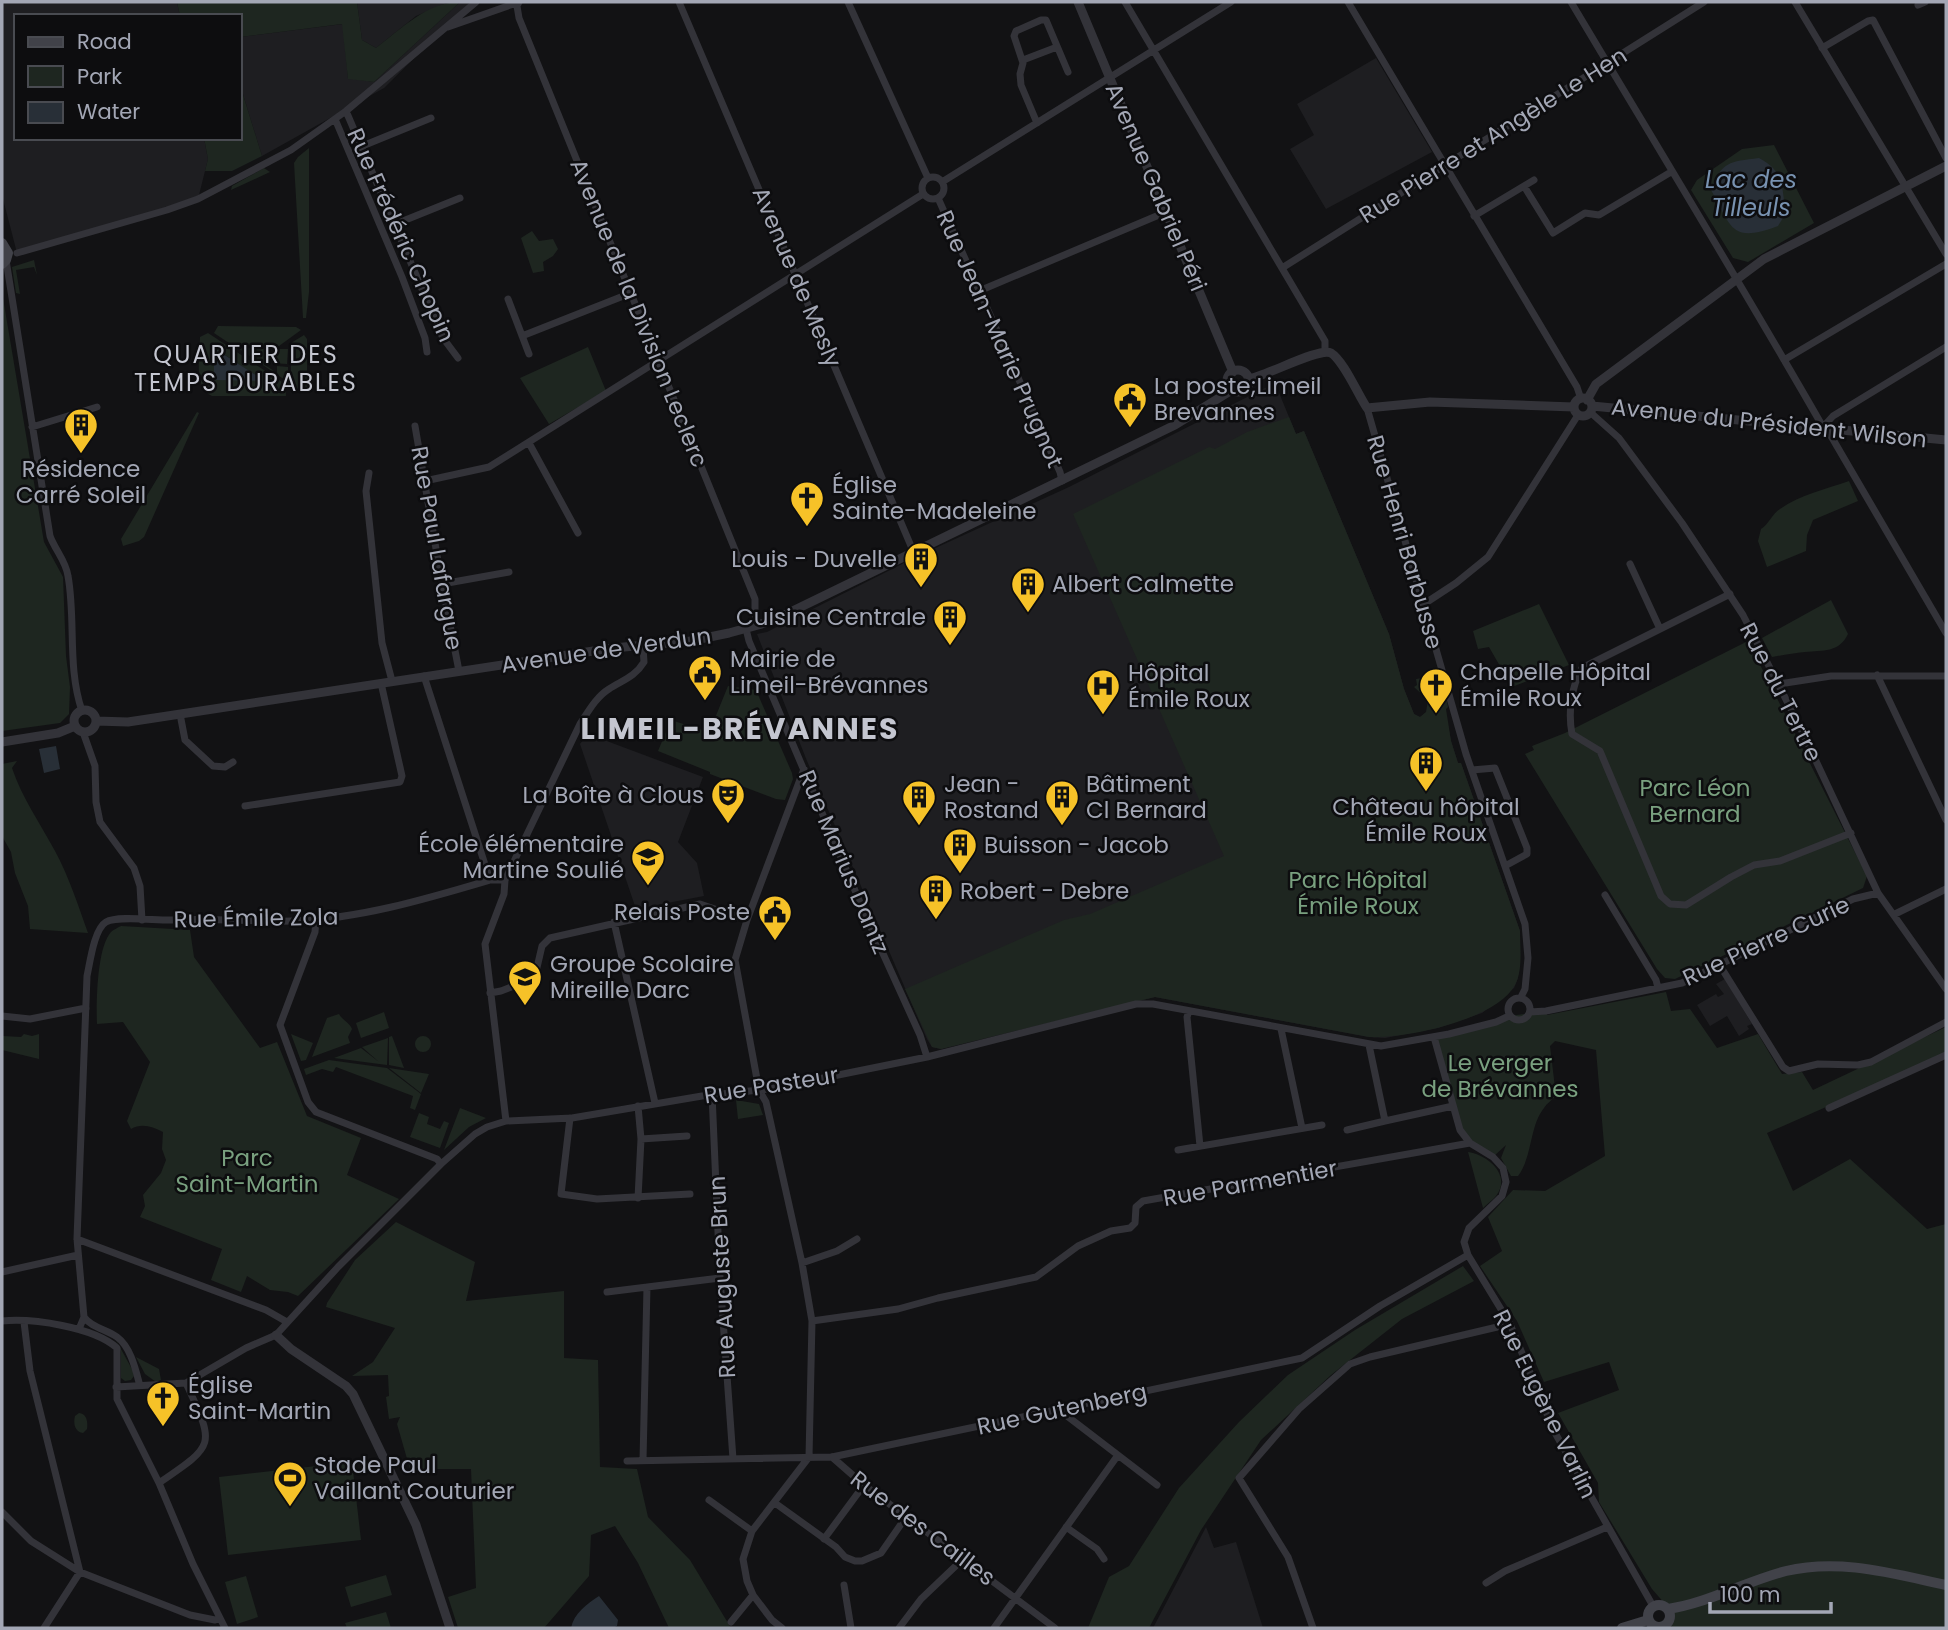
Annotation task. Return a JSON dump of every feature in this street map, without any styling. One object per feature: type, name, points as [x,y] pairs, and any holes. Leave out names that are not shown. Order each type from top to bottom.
[{"type":"main road","points":[[2,234],[7,253]]},
{"type":"main road","points":[[1668,1609],[1786,1571],[1815,1567],[1850,1566],[1946,1585]]},
{"type":"main road","points":[[1664,1605],[1668,1609],[1670,1615],[1664,1627],[1656,1627],[1648,1620],[1647,1613],[1653,1606],[1664,1605]]},
{"type":"main road","points":[[1622,1628],[1648,1620]]},
{"type":"street","points":[[82,711],[72,652],[69,580],[66,565],[50,536],[5,275],[7,253],[167,210],[198,198],[290,150],[346,111],[476,2]]},
{"type":"street","points":[[443,28],[520,2]]},
{"type":"street","name":"Avenue de la Division Leclerc","points":[[520,2],[517,6],[519,18],[755,599],[758,625]]},
{"type":"street","name":"Avenue de Mesly","points":[[679,2],[914,553]]},
{"type":"street","points":[[848,2],[928,178]]},
{"type":"street","name":"Avenue Gabriel Péri","points":[[1078,2],[1233,372]]},
{"type":"street","points":[[1125,2],[1325,341],[1325,352]]},
{"type":"street","points":[[942,182],[1231,2]]},
{"type":"street","points":[[1348,2],[1577,387],[1584,406]]},
{"type":"street","points":[[1571,2],[1946,633]]},
{"type":"street","name":"Rue Pierre et Angèle Le Hen","points":[[1282,268],[1704,2]]},
{"type":"street","points":[[1795,2],[1946,254]]},
{"type":"street","points":[[1037,123],[1021,85],[1023,61],[1014,36],[1016,31],[1046,20],[1068,72]]},
{"type":"street","points":[[1822,48],[1873,20],[1946,158]]},
{"type":"street","points":[[1023,61],[1057,47]]},
{"type":"street","name":"Rue Frédéric Chopin","points":[[346,111],[443,338],[458,358]]},
{"type":"street","points":[[360,147],[431,118]]},
{"type":"street","points":[[335,119],[402,276],[425,338],[427,352]]},
{"type":"street","points":[[1424,604],[1457,583],[1488,557],[1596,384],[1736,279],[1781,249],[1946,166]]},
{"type":"street","points":[[1544,239],[1585,213],[1599,215],[1671,172]]},
{"type":"street","points":[[928,178],[936,178],[942,182],[943,193],[938,198],[928,199],[923,194],[923,183],[928,178]]},
{"type":"street","points":[[1474,216],[1534,180]]},
{"type":"street","points":[[1524,186],[1553,233]]},
{"type":"street","points":[[425,481],[489,467],[923,194]]},
{"type":"street","points":[[393,225],[460,198]]},
{"type":"street","name":"Rue Jean-Marie Prugnot","points":[[938,198],[1062,481]]},
{"type":"street","points":[[979,291],[1166,212]]},
{"type":"street","points":[[1784,360],[1946,264]]},
{"type":"street","points":[[522,336],[631,293]]},
{"type":"street","points":[[508,299],[529,354]]},
{"type":"street","points":[[1823,428],[1833,416],[1946,347]]},
{"type":"street","points":[[1248,379],[1279,370],[1318,352],[1331,353],[1367,408]]},
{"type":"street","points":[[1233,372],[1242,372],[1248,379],[1248,386],[1243,391],[1232,390],[1227,380],[1233,372]]},
{"type":"street","name":"Avenue de Verdun","points":[[96,721],[128,722],[613,648],[690,641],[746,629],[772,621],[1062,481],[1175,425],[1232,390]]},
{"type":"street","name":"Avenue du Président Wilson","points":[[1367,408],[1430,402],[1584,406],[1946,440]]},
{"type":"street","name":"Rue du Tertre","points":[[1584,406],[1619,438],[1682,523],[1744,615],[1878,893],[1946,989]]},
{"type":"street","points":[[32,427],[97,407]]},
{"type":"street","name":"Rue Henri Barbusse","points":[[1367,408],[1472,770],[1525,924],[1528,940],[1525,989],[1521,998]]},
{"type":"street","name":"Rue Paul Lafargue","points":[[415,426],[459,671]]},
{"type":"street","points":[[529,443],[578,533]]},
{"type":"street","points":[[369,473],[366,491],[382,643],[392,681]]},
{"type":"street","points":[[1630,564],[1660,629]]},
{"type":"street","points":[[442,584],[509,572]]},
{"type":"street","points":[[1730,594],[1582,668],[1569,716],[1572,733],[1600,751],[1661,896],[1670,904],[1686,905],[1754,865],[1780,861],[1851,833]]},
{"type":"street","name":"Rue Marius Dantz","points":[[746,629],[865,914],[920,1035],[927,1057]]},
{"type":"street","points":[[506,1121],[485,944],[504,894],[505,880],[580,724],[589,709],[607,690],[637,674],[645,662],[643,647]]},
{"type":"street","points":[[1877,675],[1946,820]]},
{"type":"street","points":[[424,676],[490,880]]},
{"type":"street","points":[[1779,684],[1831,676],[1946,676]]},
{"type":"street","points":[[245,806],[400,782],[402,776],[381,683]]},
{"type":"street","points":[[2,742],[79,729],[88,732],[94,729],[96,721],[93,714],[82,711],[76,715],[79,729],[95,765],[96,802],[100,822],[134,868],[140,887],[142,920]]},
{"type":"street","points":[[180,714],[185,740],[213,766],[225,767],[233,762]]},
{"type":"street","points":[[1472,770],[1495,768],[1527,848],[1527,853],[1505,866]]},
{"type":"street","points":[[782,1628],[772,1620],[754,1595],[747,1581],[743,1559],[752,1531],[810,1457],[812,1321],[802,1262],[735,973],[737,949],[804,769]]},
{"type":"street","name":"Rue Émile Zola","points":[[86,1008],[87,976],[97,935],[102,925],[117,918],[292,921],[359,915],[490,880],[505,880]]},
{"type":"street","points":[[1895,914],[1946,889]]},
{"type":"street","name":"Rue Pierre Curie","points":[[1530,1012],[1682,983],[1853,899],[1878,893]]},
{"type":"street","points":[[1605,895],[1656,980],[1658,988]]},
{"type":"street","points":[[490,993],[532,979],[542,946],[550,938],[700,904],[747,920]]},
{"type":"street","points":[[316,919],[315,932],[280,1025],[311,1108],[437,1159],[441,1164]]},
{"type":"street","points":[[614,922],[655,1103]]},
{"type":"street","points":[[1719,964],[1783,1068],[1789,1071],[1818,1064],[1858,1065],[1871,1062],[1946,1022]]},
{"type":"street","points":[[1521,998],[1527,1001],[1530,1012],[1519,1020],[1509,1016],[1508,1004],[1513,999],[1521,998]]},
{"type":"street","name":"Rue Pasteur","points":[[116,1387],[186,1383],[246,1348],[276,1335],[441,1164],[475,1134],[506,1121],[570,1118],[712,1094],[760,1090],[927,1057],[1136,1004],[1153,1004],[1369,1045],[1434,1037],[1496,1022],[1509,1016]]},
{"type":"street","points":[[2,1016],[30,1019],[86,1008],[77,1240],[84,1317],[79,1329]]},
{"type":"street","points":[[1188,1011],[1200,1146]]},
{"type":"street","points":[[1281,1029],[1302,1128]]},
{"type":"street","points":[[1434,1037],[1460,1130],[1470,1143],[1493,1157],[1503,1168],[1506,1182],[1502,1196],[1469,1228],[1464,1242],[1468,1255]]},
{"type":"street","points":[[1369,1045],[1385,1121]]},
{"type":"street","points":[[1829,1108],[1946,1055]]},
{"type":"street","name":"Rue Auguste Brun","points":[[712,1094],[720,1278],[733,1459]]},
{"type":"street","points":[[1347,1130],[1453,1105]]},
{"type":"street","points":[[638,1106],[641,1139],[638,1198]]},
{"type":"street","points":[[570,1118],[561,1194],[597,1199],[690,1194]]},
{"type":"street","points":[[1178,1150],[1322,1125]]},
{"type":"street","points":[[641,1139],[687,1136]]},
{"type":"street","name":"Rue Parmentier","points":[[812,1321],[898,1309],[1036,1277],[1078,1246],[1111,1231],[1129,1228],[1135,1223],[1136,1207],[1143,1201],[1470,1143]]},
{"type":"street","points":[[802,1262],[837,1251],[857,1239]]},
{"type":"street","points":[[77,1240],[266,1310],[287,1322]]},
{"type":"street","points":[[2,1272],[78,1255]]},
{"type":"street","name":"Rue Eugène Varlin","points":[[1468,1255],[1510,1324],[1554,1432],[1653,1606]]},
{"type":"street","name":"Rue Gutenberg","points":[[627,1461],[832,1457],[1302,1358],[1380,1306],[1468,1255]]},
{"type":"street","points":[[607,1292],[720,1278]]},
{"type":"street","points":[[643,1460],[647,1287]]},
{"type":"street","points":[[84,1317],[91,1324],[119,1338],[132,1360],[140,1386]]},
{"type":"street","points":[[2,1321],[79,1329],[106,1340],[117,1348],[117,1399],[159,1483],[193,1564],[225,1628]]},
{"type":"street","points":[[24,1322],[30,1371],[80,1572],[44,1628]]},
{"type":"street","points":[[1313,1628],[1288,1557],[1239,1478],[1299,1409],[1350,1364],[1510,1324]]},
{"type":"street","points":[[276,1335],[353,1394],[416,1525],[450,1628]]},
{"type":"street","points":[[159,1483],[193,1460],[207,1438],[203,1420],[186,1383]]},
{"type":"street","points":[[1063,1408],[1067,1416],[1157,1485]]},
{"type":"street","points":[[994,1628],[1118,1455]]},
{"type":"street","name":"Rue des Cailles","points":[[832,1457],[864,1485],[1055,1628]]},
{"type":"street","points":[[824,1539],[864,1485]]},
{"type":"street","points":[[709,1500],[752,1531]]},
{"type":"street","points":[[775,1503],[836,1547],[845,1557],[862,1561],[881,1553],[906,1517]]},
{"type":"street","points":[[2,1511],[30,1541],[80,1572],[182,1612],[220,1618]]},
{"type":"street","points":[[1066,1527],[1097,1549],[1104,1559]]},
{"type":"street","points":[[1486,1584],[1505,1571],[1607,1528]]},
{"type":"street","points":[[899,1628],[920,1599],[963,1559]]},
{"type":"street","points":[[844,1585],[851,1628]]},
{"type":"street","points":[[731,1622],[754,1595]]},
{"type":"shaded area","points":[[2,2],[177,2],[180,14],[14,14],[14,140],[204,140],[208,159],[198,199],[17,253],[2,195]]},
{"type":"shaded area","points":[[357,2],[449,2],[416,16],[376,48],[362,40]]},
{"type":"shaded area","points":[[460,2],[471,2],[384,88],[262,156],[242,91],[242,37],[343,24],[348,78],[374,82]]},
{"type":"shaded area","points":[[1376,58],[1432,152],[1326,209],[1290,149],[1314,135],[1297,104]]},
{"type":"shaded area","name":"Hôpital Émile Roux","points":[[1275,383],[1296,434],[1304,431],[1389,634],[1414,714],[1420,717],[1427,712],[1445,709],[1458,763],[1461,763],[1520,931],[1518,978],[1514,988],[1482,1013],[1438,1028],[1385,1038],[1155,997],[941,1049],[932,1047],[807,761],[757,634],[767,632],[918,556],[1069,487]]},
{"type":"shaded area","points":[[588,734],[703,777],[678,842],[697,863],[704,896],[636,909],[580,744]]},
{"type":"shaded area","points":[[1725,979],[1752,1024],[1739,1036],[1727,1016],[1710,1026],[1697,1005],[1716,994],[1718,997],[1724,994],[1716,984]]},
{"type":"shaded area","points":[[1206,1527],[1214,1548],[1236,1542],[1263,1628],[1153,1628]]},
{"type":"green space","points":[[177,2],[357,2],[362,40],[376,48],[426,12],[448,3],[460,2],[374,82],[348,79],[342,24],[242,37],[242,14],[180,14]]},
{"type":"green space","points":[[242,91],[262,156],[232,171],[205,171],[208,159],[204,140],[242,140]]},
{"type":"green space","points":[[1774,145],[1814,223],[1748,262],[1733,258],[1691,190],[1697,180],[1742,149]]},
{"type":"green space","points":[[309,148],[309,292],[306,318],[303,318],[294,163]]},
{"type":"green space","points":[[264,168],[270,172],[231,190],[232,186]]},
{"type":"green space","points":[[532,231],[539,241],[553,239],[558,249],[543,262],[544,271],[533,273],[521,238]]},
{"type":"green space","points":[[34,260],[37,275],[34,267],[16,270],[20,294],[16,293],[12,267]]},
{"type":"green space","points":[[2,292],[44,542],[63,577],[70,687],[69,714],[60,723],[2,731]]},
{"type":"green space","points":[[218,326],[296,327],[301,330],[279,346],[232,345],[214,333]]},
{"type":"green space","points":[[208,333],[285,384],[286,396],[212,396],[206,392],[199,370],[200,337]],"holes":[[[222,353],[262,380],[216,380]]]},
{"type":"green space","points":[[304,335],[307,339],[307,351],[301,351],[301,355],[307,356],[307,389],[303,392],[291,385],[291,343]]},
{"type":"green space","points":[[588,347],[606,391],[549,424],[520,378]]},
{"type":"green space","points":[[238,348],[269,349],[270,363],[265,365],[277,373],[277,366],[288,367],[288,382]]},
{"type":"green space","points":[[273,349],[288,349],[287,364],[272,363]]},
{"type":"green space","points":[[197,412],[199,413],[144,537],[123,546],[121,539]]},
{"type":"green space","name":"Parc Hôpital Émile Roux","points":[[1289,417],[1296,434],[1304,431],[1389,634],[1414,714],[1420,717],[1426,712],[1428,700],[1414,687],[1417,685],[1416,679],[1442,675],[1451,741],[1520,931],[1520,966],[1515,985],[1505,997],[1470,1017],[1404,1035],[1369,1037],[1155,997],[941,1049],[932,1047],[905,989],[1064,920],[1090,914],[1224,856],[1073,514],[1209,447],[1215,449],[1247,432]]},
{"type":"green space","points":[[1849,481],[1858,501],[1813,520],[1807,535],[1806,551],[1767,567],[1758,541],[1761,529],[1775,514],[1796,500]]},
{"type":"green space","points":[[1831,600],[1848,634],[1840,645],[1824,650],[1772,657],[1762,638]]},
{"type":"green space","points":[[1539,604],[1569,665],[1512,687],[1489,647],[1478,649],[1473,631]]},
{"type":"green space","name":"Parc Léon Bernard","points":[[1748,641],[1867,876],[1863,888],[1675,979],[1665,978],[1525,754],[1534,750],[1532,746],[1565,733]]},
{"type":"green space","points":[[728,686],[756,690],[792,773],[793,779],[785,800],[710,774],[658,751],[671,720],[705,731],[709,723],[713,723]]},
{"type":"green space","points":[[17,761],[12,768],[16,779],[60,861],[88,933],[30,929],[28,906],[15,873],[11,852],[2,836],[2,764]]},
{"type":"green space","name":"Parc Saint-Martin","points":[[121,926],[190,930],[194,957],[260,1048],[277,1042],[307,1116],[361,1138],[347,1175],[399,1199],[298,1296],[270,1290],[247,1276],[241,1292],[211,1280],[222,1249],[140,1217],[145,1206],[143,1195],[161,1173],[166,1160],[162,1149],[163,1132],[147,1126],[131,1129],[127,1121],[150,1062],[123,1022],[97,1024],[98,976],[103,950],[111,932]]},
{"type":"green space","name":"Le verger de Brévannes","points":[[1666,992],[1671,1011],[1690,1009],[1717,1048],[1758,1034],[1782,1074],[1802,1072],[1813,1090],[1946,1027],[1946,1054],[1767,1133],[1793,1191],[1850,1159],[1927,1229],[1946,1224],[1946,1628],[1671,1628],[1672,1612],[1652,1589],[1599,1502],[1598,1483],[1558,1413],[1619,1390],[1609,1362],[1544,1382],[1517,1321],[1480,1266],[1502,1251],[1488,1217],[1513,1190],[1545,1191],[1605,1156],[1596,1050],[1555,1041],[1550,1046],[1556,1096],[1539,1116],[1523,1168],[1518,1176],[1511,1176],[1501,1158],[1506,1145],[1493,1157],[1460,1130],[1434,1037],[1509,1016],[1546,1011],[1547,1015]]},
{"type":"green space","points":[[384,1012],[389,1028],[361,1038],[356,1023]]},
{"type":"green space","points":[[339,1014],[352,1029],[348,1037],[350,1043],[312,1057],[327,1018]]},
{"type":"green space","points":[[24,1034],[39,1034],[39,1059],[2,1050],[3,1036],[21,1037]]},
{"type":"green space","points":[[291,1034],[313,1043],[306,1060],[301,1061]]},
{"type":"green space","points":[[392,1036],[404,1068],[389,1065],[389,1037]]},
{"type":"green space","points":[[423,1036],[429,1038],[429,1050],[423,1052],[417,1050],[415,1044],[417,1038]]},
{"type":"green space","points":[[388,1038],[387,1065],[334,1058],[361,1048],[379,1062],[362,1047]]},
{"type":"green space","points":[[329,1060],[387,1068],[421,1094],[415,1110],[410,1108],[413,1096],[336,1067],[333,1072],[322,1069],[306,1075],[304,1069]]},
{"type":"green space","points":[[389,1068],[429,1074],[421,1093]]},
{"type":"green space","points":[[736,1100],[759,1104],[763,1115],[738,1119]]},
{"type":"green space","points":[[460,1108],[486,1118],[469,1127],[444,1150]]},
{"type":"green space","points":[[419,1113],[429,1117],[427,1124],[440,1129],[444,1121],[449,1123],[440,1148],[410,1137]]},
{"type":"green space","points":[[1468,1152],[1483,1157],[1496,1167],[1501,1181],[1495,1198],[1483,1208]]},
{"type":"green space","points":[[396,1222],[475,1262],[466,1301],[564,1291],[564,1358],[598,1360],[600,1467],[637,1469],[648,1517],[690,1560],[731,1628],[669,1628],[638,1563],[615,1526],[591,1535],[589,1576],[544,1628],[458,1628],[448,1597],[476,1588],[471,1469],[410,1469],[397,1424],[400,1417],[389,1419],[386,1397],[389,1396],[388,1375],[352,1376],[373,1362],[395,1328],[326,1307],[355,1260]]},
{"type":"green space","points":[[1463,1266],[1474,1281],[1402,1319],[1331,1375],[1261,1440],[1201,1530],[1149,1628],[1088,1628],[1109,1577],[1129,1566],[1179,1488],[1239,1422],[1288,1375],[1355,1330]]},
{"type":"green space","points":[[116,1340],[133,1371],[131,1380],[125,1381],[121,1378],[121,1352]]},
{"type":"green space","points":[[136,1357],[159,1369],[161,1380],[156,1382],[145,1374]]},
{"type":"green space","points":[[79,1413],[84,1415],[87,1421],[87,1429],[83,1433],[76,1429],[75,1425],[75,1416]]},
{"type":"green space","name":"Stade Paul Vaillant Couturier","points":[[352,1462],[361,1540],[228,1555],[219,1477]]},
{"type":"green space","points":[[386,1575],[392,1595],[351,1607],[345,1587]]},
{"type":"green space","points":[[246,1576],[258,1617],[237,1624],[225,1582]]},
{"type":"green space","points":[[386,1612],[391,1628],[347,1628],[345,1623]]},
{"type":"water","name":"Lac des Tilleuls","points":[[1759,158],[1774,169],[1781,181],[1786,213],[1778,226],[1750,233],[1741,232],[1734,229],[1729,222],[1711,190],[1723,168],[1734,162]]},
{"type":"water","points":[[217,350],[262,381],[216,380],[214,351]]},
{"type":"water","points":[[56,746],[60,769],[44,773],[39,749]]},
{"type":"water","points":[[599,1596],[618,1620],[617,1626],[571,1628],[578,1613]]},
{"type":"place","name":"La poste;Limeil Brevannes","points":[[1130,429]]},
{"type":"place","name":"Résidence Carré Soleil","points":[[81,455]]},
{"type":"place","name":"Église Sainte-Madeleine","points":[[807,528]]},
{"type":"place","name":"Louis - Duvelle","points":[[921,589]]},
{"type":"place","name":"Albert Calmette","points":[[1028,614]]},
{"type":"place","name":"Cuisine Centrale","points":[[950,647]]},
{"type":"place","name":"Mairie de Limeil-Brévannes","points":[[705,702]]},
{"type":"place","name":"Chapelle Hôpital Émile Roux","points":[[1436,715]]},
{"type":"place","name":"Hôpital Émile Roux","points":[[1103,716]]},
{"type":"place","name":"Château hôpital Émile Roux","points":[[1426,793]]},
{"type":"place","name":"La Boîte à Clous","points":[[728,825]]},
{"type":"place","name":"Jean - Rostand","points":[[919,827]]},
{"type":"place","name":"Bâtiment Cl Bernard","points":[[1062,827]]},
{"type":"place","name":"Buisson - Jacob","points":[[960,875]]},
{"type":"place","name":"École élémentaire Martine Soulié","points":[[648,887]]},
{"type":"place","name":"Robert - Debre","points":[[936,921]]},
{"type":"place","name":"Relais Poste","points":[[775,942]]},
{"type":"place","name":"Groupe Scolaire Mireille Darc","points":[[525,1007]]},
{"type":"place","name":"Église Saint-Martin","points":[[163,1428]]},
{"type":"place","name":"Stade Paul Vaillant Couturier","points":[[290,1508]]},
{"type":"district","name":"QUARTIER DES TEMPS DURABLES","points":[[246,369]]},
{"type":"district","name":"LIMEIL-BRÉVANNES","points":[[740,729]]}]
